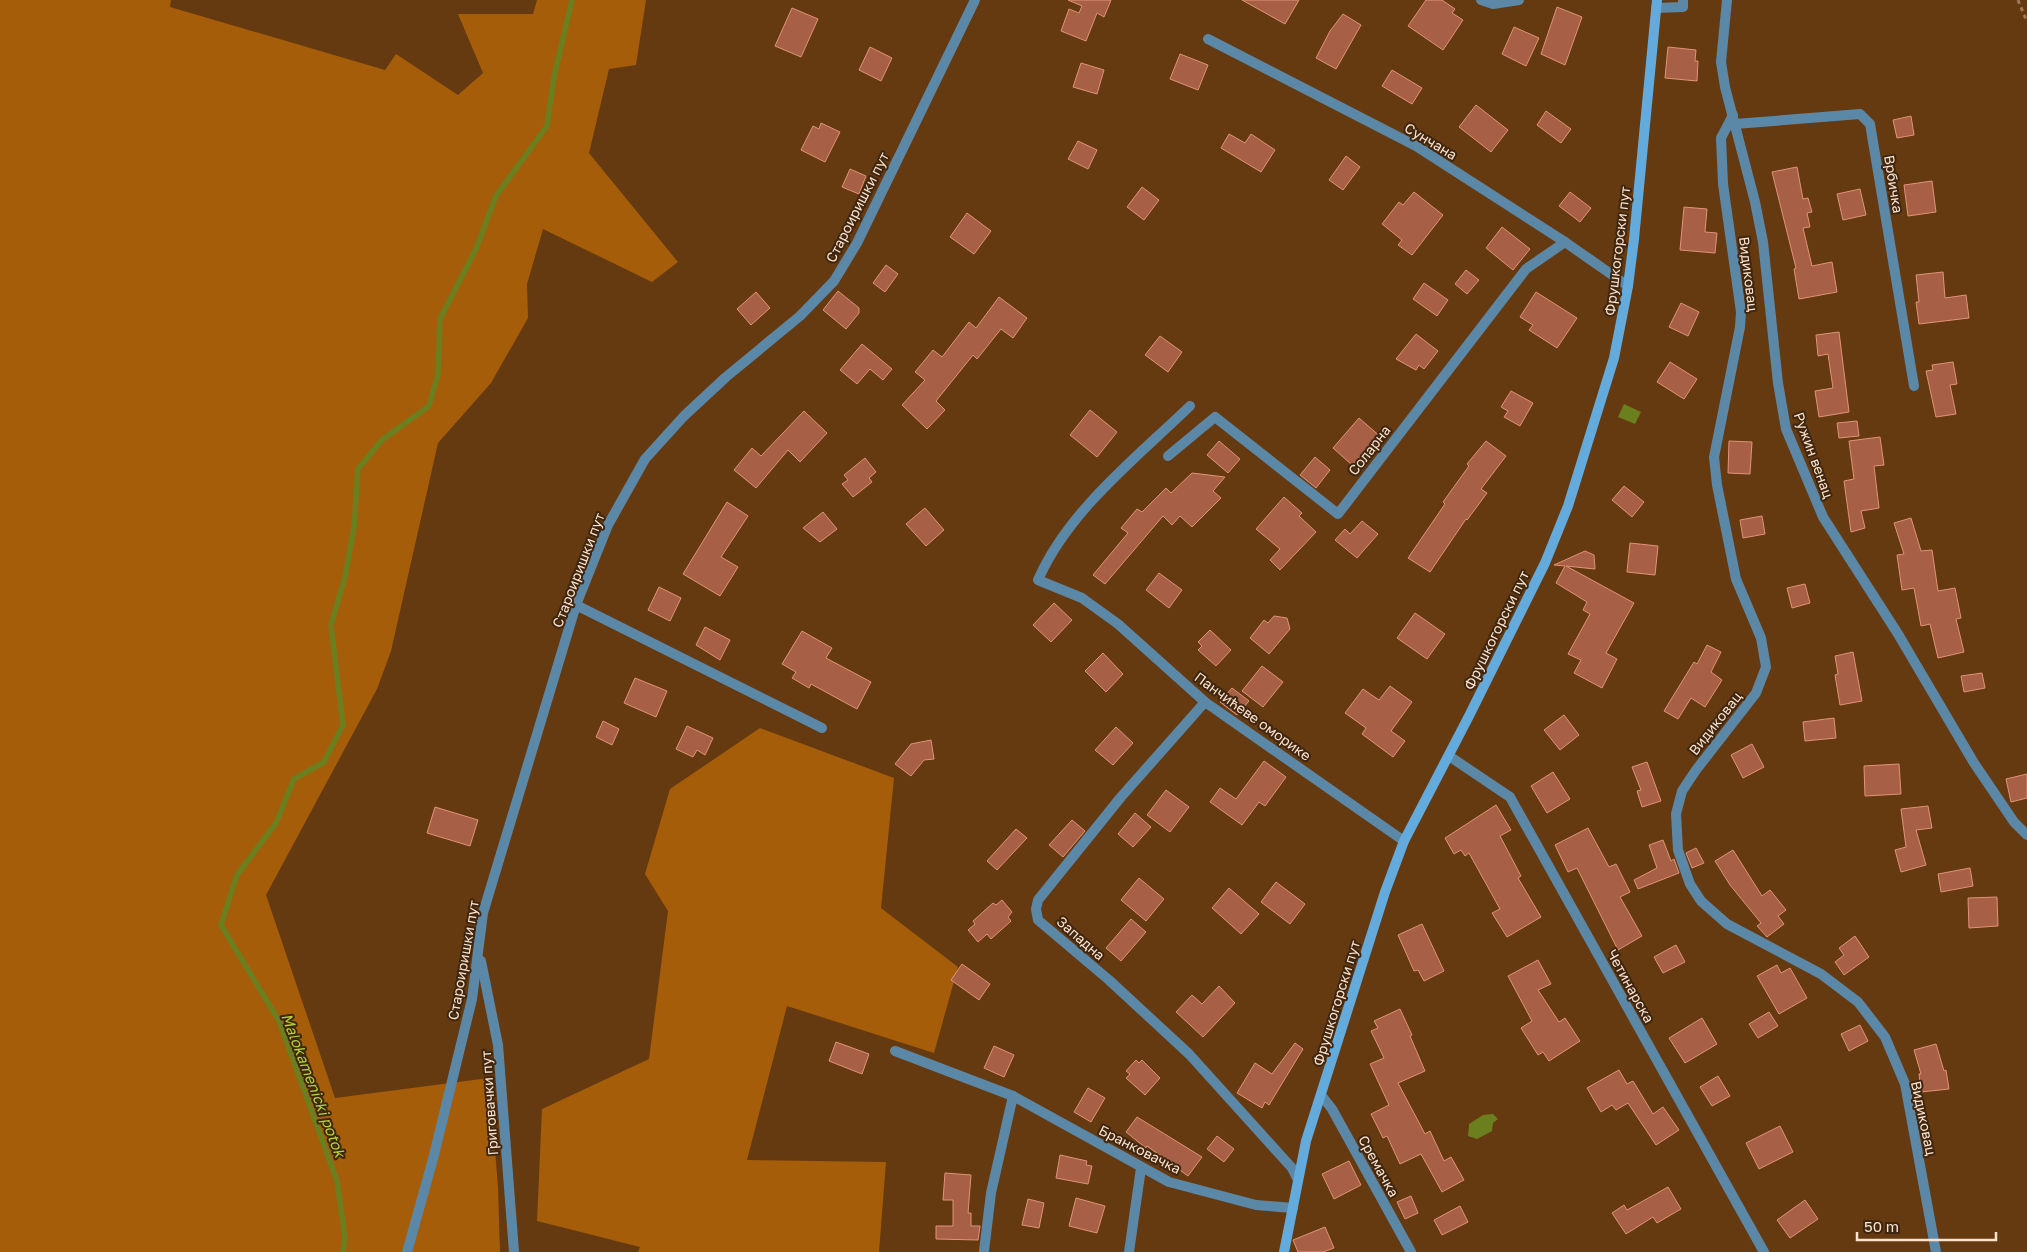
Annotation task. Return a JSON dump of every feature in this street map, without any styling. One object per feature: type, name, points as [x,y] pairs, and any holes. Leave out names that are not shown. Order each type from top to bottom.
[{"type":"street","name":"Староиришки пут","points":[[407,1252],[433,1159],[470,1009],[483,913],[576,606],[608,525],[645,459],[684,416],[726,377],[800,316],[834,281],[857,243],[974,0]]},
{"type":"street","points":[[1481,0],[1493,4],[1519,0]]},
{"type":"street","points":[[1656,4],[1683,7],[1683,0]]},
{"type":"street","name":"Ружин венац","points":[[1727,0],[1721,62],[1725,87],[1763,242],[1778,383],[1786,429],[1823,517],[1898,634],[1974,763],[2014,822],[2027,835]]},
{"type":"street","name":"Фрушкогорски пут","points":[[1284,1252],[1306,1141],[1385,892],[1404,841],[1449,756],[1545,562],[1568,506],[1614,358],[1628,286],[1634,239],[1656,4]]},
{"type":"street","name":"Сунчана","points":[[1208,38],[1416,146],[1565,242],[1628,286]]},
{"type":"street","name":"Врбичка","points":[[1734,120],[1860,114],[1870,124],[1914,386]]},
{"type":"street","name":"Видиковац","points":[[1734,120],[1721,138],[1723,184],[1741,312],[1740,327],[1714,457],[1717,485],[1736,579],[1761,638],[1766,667],[1756,693],[1682,791],[1676,814],[1678,850],[1690,884],[1701,901],[1727,924],[1821,974],[1858,1002],[1885,1037],[1905,1084],[1936,1252]]},
{"type":"street","name":"Соларна","points":[[1168,456],[1215,418],[1338,514],[1526,269],[1565,242]]},
{"type":"street","name":"Панчићеве оморике","points":[[1190,406],[1081,512],[1054,548],[1038,580],[1082,598],[1118,624],[1205,702],[1404,841]]},
{"type":"street","points":[[576,606],[822,728]]},
{"type":"street","name":"Западна","points":[[1205,702],[1121,797],[1038,900],[1036,910],[1038,920],[1109,980],[1189,1054],[1292,1168],[1298,1180]]},
{"type":"street","name":"Четинарска","points":[[1449,756],[1510,797],[1764,1252]]},
{"type":"street","name":"Григовачки пут","points":[[479,953],[498,1045],[514,1252]]},
{"type":"street","name":"Бранковачка","points":[[895,1051],[1013,1096],[1169,1182],[1256,1205],[1293,1208]]},
{"type":"street","name":"Сремачка","points":[[1321,1095],[1332,1109],[1411,1252]]},
{"type":"street","points":[[984,1251],[991,1193],[1013,1096]]},
{"type":"street","points":[[1129,1252],[1141,1168]]},
{"type":"path","points":[[2018,0],[2027,22]]},
{"type":"shaded area","points":[[0,0],[171,0],[170,7],[385,70],[396,54],[458,95],[483,73],[458,14],[533,14],[537,0],[646,0],[636,65],[609,69],[589,153],[678,262],[652,282],[543,229],[527,284],[528,318],[491,383],[438,443],[391,651],[377,689],[266,895],[335,1098],[489,1078],[498,1187],[500,1252],[0,1252]]},
{"type":"shaded area","points":[[1624,404],[1641,412],[1635,424],[1618,417]]},
{"type":"shaded area","points":[[760,728],[894,778],[881,908],[958,967],[934,1053],[787,1006],[747,1160],[886,1162],[879,1252],[638,1252],[640,1247],[537,1221],[542,1109],[649,1059],[668,911],[645,874],[670,789]]},
{"type":"shaded area","points":[[1493,1114],[1498,1119],[1493,1123],[1492,1131],[1477,1139],[1468,1136],[1469,1124],[1483,1115]]},
{"type":"building","points":[[1068,0],[1111,0],[1104,17],[1097,13],[1086,41],[1061,31],[1069,9],[1079,13],[1082,6]]},
{"type":"building","points":[[1242,0],[1299,0],[1285,24]]},
{"type":"building","points":[[1426,0],[1442,0],[1455,9],[1452,13],[1463,20],[1443,50],[1408,26]]},
{"type":"building","points":[[1557,7],[1582,17],[1565,65],[1541,54]]},
{"type":"building","points":[[792,8],[818,19],[801,57],[775,46]]},
{"type":"building","points":[[1343,14],[1361,25],[1336,69],[1316,58],[1330,31]]},
{"type":"building","points":[[1514,27],[1539,38],[1526,66],[1502,54]]},
{"type":"building","points":[[870,47],[892,58],[881,81],[859,70]]},
{"type":"building","points":[[1668,47],[1696,50],[1695,61],[1698,61],[1697,81],[1665,78]]},
{"type":"building","points":[[1180,54],[1208,65],[1198,90],[1170,79]]},
{"type":"building","points":[[1081,63],[1104,70],[1097,94],[1073,87]]},
{"type":"building","points":[[1392,70],[1422,88],[1412,104],[1382,86]]},
{"type":"building","points":[[1476,105],[1508,130],[1491,152],[1459,127]]},
{"type":"building","points":[[1546,111],[1571,129],[1561,143],[1537,125]]},
{"type":"building","points":[[1911,116],[1914,135],[1897,138],[1893,120]]},
{"type":"building","points":[[821,123],[840,132],[825,162],[801,150],[813,126],[819,129]]},
{"type":"building","points":[[1229,134],[1245,143],[1251,134],[1275,150],[1261,172],[1221,148]]},
{"type":"building","points":[[1078,141],[1097,150],[1088,169],[1068,159]]},
{"type":"building","points":[[1346,156],[1360,167],[1343,190],[1329,180]]},
{"type":"building","points":[[1797,167],[1803,199],[1808,198],[1812,212],[1807,213],[1810,227],[1803,228],[1812,266],[1832,262],[1837,292],[1799,299],[1794,269],[1796,268],[1772,172]]},
{"type":"building","points":[[850,169],[866,176],[859,194],[842,187]]},
{"type":"building","points":[[1932,181],[1936,212],[1908,216],[1904,185]]},
{"type":"building","points":[[1142,187],[1159,200],[1144,220],[1127,207]]},
{"type":"building","points":[[1860,189],[1866,215],[1843,220],[1837,194]]},
{"type":"building","points":[[1414,192],[1443,215],[1412,255],[1398,245],[1402,240],[1382,224],[1399,202],[1403,205]]},
{"type":"building","points":[[1570,192],[1591,208],[1580,222],[1559,206]]},
{"type":"building","points":[[1684,207],[1707,209],[1705,232],[1717,233],[1715,253],[1680,250]]},
{"type":"building","points":[[967,213],[991,231],[974,254],[950,237]]},
{"type":"building","points":[[1502,227],[1530,249],[1513,270],[1486,248]]},
{"type":"building","points":[[886,265],[898,274],[885,292],[873,283]]},
{"type":"building","points":[[1466,270],[1479,280],[1467,294],[1455,284]]},
{"type":"building","points":[[1943,272],[1945,298],[1966,295],[1969,318],[1919,324],[1916,302],[1919,302],[1916,275]]},
{"type":"building","points":[[1424,283],[1448,300],[1437,316],[1413,299]]},
{"type":"building","points":[[838,291],[859,308],[859,313],[846,329],[823,310]]},
{"type":"building","points":[[756,292],[770,308],[751,325],[737,309]]},
{"type":"building","points":[[1536,292],[1577,318],[1557,348],[1529,330],[1533,325],[1520,317]]},
{"type":"building","points":[[999,297],[1027,318],[1013,338],[1001,329],[977,359],[973,355],[936,401],[945,410],[927,429],[902,405],[925,380],[915,372],[933,350],[942,357],[969,322],[976,328]]},
{"type":"building","points":[[1681,303],[1699,312],[1688,336],[1669,327]]},
{"type":"building","points":[[1839,332],[1849,412],[1819,417],[1815,391],[1833,388],[1828,354],[1818,356],[1816,335]]},
{"type":"building","points":[[1416,334],[1438,351],[1424,369],[1419,365],[1416,370],[1396,359]]},
{"type":"building","points":[[1160,336],[1182,352],[1168,372],[1145,355]]},
{"type":"building","points":[[862,344],[892,369],[883,380],[870,369],[857,384],[840,370]]},
{"type":"building","points":[[1670,362],[1697,379],[1684,399],[1657,382]]},
{"type":"building","points":[[1953,362],[1957,384],[1950,385],[1956,414],[1936,417],[1926,371],[1933,370],[1932,365]]},
{"type":"building","points":[[1511,391],[1533,403],[1520,426],[1504,417],[1508,411],[1501,407]]},
{"type":"building","points":[[1090,410],[1117,432],[1097,457],[1070,435]]},
{"type":"building","points":[[804,411],[827,433],[800,462],[788,450],[756,488],[734,470],[752,448],[761,456]]},
{"type":"building","points":[[1359,418],[1382,438],[1367,455],[1364,452],[1352,465],[1333,448]]},
{"type":"building","points":[[1857,421],[1859,436],[1839,438],[1837,423]]},
{"type":"building","points":[[1880,437],[1884,465],[1874,466],[1879,508],[1861,511],[1865,528],[1851,532],[1844,481],[1854,479],[1849,441]]},
{"type":"building","points":[[1219,441],[1240,459],[1228,473],[1207,455]]},
{"type":"building","points":[[1486,441],[1506,456],[1481,489],[1487,493],[1466,519],[1430,572],[1408,558],[1445,504],[1443,502],[1469,466],[1467,464]]},
{"type":"building","points":[[1729,441],[1752,442],[1750,474],[1728,473]]},
{"type":"building","points":[[1315,457],[1330,470],[1316,488],[1300,475]]},
{"type":"building","points":[[865,458],[876,472],[869,478],[872,482],[853,497],[842,484],[848,480],[844,475]]},
{"type":"building","points":[[1192,473],[1225,477],[1213,491],[1221,498],[1192,527],[1180,516],[1172,525],[1163,516],[1105,584],[1093,575],[1128,533],[1121,528],[1137,509],[1142,512],[1166,488],[1171,493]]},
{"type":"building","points":[[1624,486],[1644,502],[1632,517],[1612,500]]},
{"type":"building","points":[[1284,497],[1302,513],[1299,516],[1316,532],[1280,570],[1270,560],[1280,549],[1256,529]]},
{"type":"building","points":[[727,502],[748,516],[721,557],[738,567],[720,596],[683,574]]},
{"type":"building","points":[[925,508],[944,530],[926,546],[906,524]]},
{"type":"building","points":[[823,512],[837,529],[820,542],[803,528]]},
{"type":"building","points":[[1762,516],[1765,534],[1743,538],[1740,520]]},
{"type":"building","points":[[1911,518],[1921,551],[1932,550],[1938,591],[1955,588],[1961,618],[1956,619],[1964,652],[1938,658],[1930,624],[1921,626],[1914,588],[1902,590],[1897,555],[1904,554],[1894,523]]},
{"type":"building","points":[[1362,521],[1378,534],[1357,558],[1335,540],[1345,529],[1350,534]]},
{"type":"building","points":[[1630,543],[1658,546],[1655,575],[1627,572]]},
{"type":"building","points":[[1585,551],[1594,555],[1595,569],[1566,566],[1634,603],[1606,653],[1617,659],[1602,688],[1574,673],[1581,660],[1568,654],[1590,614],[1583,610],[1587,602],[1556,583],[1565,566],[1554,565]]},
{"type":"building","points":[[1159,573],[1182,590],[1169,608],[1146,590]]},
{"type":"building","points":[[1805,584],[1810,603],[1792,608],[1787,588]]},
{"type":"building","points":[[659,587],[681,598],[670,621],[648,610]]},
{"type":"building","points":[[1054,603],[1072,620],[1051,642],[1033,625]]},
{"type":"building","points":[[1415,613],[1445,634],[1427,659],[1397,638]]},
{"type":"building","points":[[1274,616],[1287,618],[1290,629],[1269,654],[1250,638],[1264,620],[1268,623]]},
{"type":"building","points":[[705,627],[730,640],[720,660],[696,645]]},
{"type":"building","points":[[1210,630],[1231,650],[1216,666],[1198,650],[1202,646],[1198,642]]},
{"type":"building","points":[[802,631],[832,648],[826,658],[871,682],[857,709],[811,684],[809,688],[792,678],[796,672],[782,664]]},
{"type":"building","points":[[1707,645],[1721,652],[1711,672],[1722,680],[1705,707],[1691,698],[1678,719],[1664,711],[1694,662],[1697,664]]},
{"type":"building","points":[[1853,652],[1862,701],[1840,705],[1835,675],[1838,674],[1835,656]]},
{"type":"building","points":[[1103,653],[1123,674],[1106,692],[1085,671]]},
{"type":"building","points":[[1262,666],[1283,682],[1263,707],[1242,691]]},
{"type":"building","points":[[1982,673],[1985,688],[1964,692],[1961,676]]},
{"type":"building","points":[[635,678],[667,691],[656,717],[624,703]]},
{"type":"building","points":[[1390,686],[1412,702],[1391,731],[1405,741],[1393,757],[1362,734],[1366,728],[1345,713],[1363,689],[1379,700]]},
{"type":"building","points":[[1232,688],[1249,701],[1237,715],[1220,702]]},
{"type":"building","points":[[1564,715],[1579,735],[1560,750],[1544,730]]},
{"type":"building","points":[[1834,718],[1836,738],[1805,741],[1803,722]]},
{"type":"building","points":[[603,721],[619,729],[612,745],[596,737]]},
{"type":"building","points":[[687,726],[713,738],[705,755],[697,750],[693,757],[676,749]]},
{"type":"building","points":[[1116,727],[1133,743],[1113,765],[1095,750]]},
{"type":"building","points":[[931,740],[934,759],[924,760],[911,776],[895,764],[911,744]]},
{"type":"building","points":[[1752,744],[1764,767],[1743,778],[1731,755]]},
{"type":"building","points":[[1264,761],[1286,777],[1265,806],[1259,802],[1242,825],[1210,802],[1220,788],[1236,799]]},
{"type":"building","points":[[1647,762],[1661,801],[1642,807],[1637,791],[1641,790],[1632,767]]},
{"type":"building","points":[[1899,764],[1901,794],[1865,796],[1864,766]]},
{"type":"building","points":[[1553,772],[1570,799],[1547,813],[1531,786]]},
{"type":"building","points":[[2027,774],[2027,798],[2011,802],[2006,779]]},
{"type":"building","points":[[1166,790],[1189,807],[1170,832],[1147,815]]},
{"type":"building","points":[[1496,805],[1511,830],[1500,836],[1521,876],[1518,878],[1541,917],[1507,937],[1492,913],[1500,909],[1469,853],[1465,856],[1461,850],[1454,854],[1445,838]]},
{"type":"building","points":[[1928,806],[1932,828],[1916,830],[1926,865],[1901,872],[1895,850],[1906,847],[1901,809]]},
{"type":"building","points":[[435,807],[478,820],[470,846],[427,833]]},
{"type":"building","points":[[1135,813],[1151,827],[1133,847],[1118,834]]},
{"type":"building","points":[[1072,820],[1085,831],[1063,857],[1049,845]]},
{"type":"building","points":[[1588,828],[1609,867],[1616,864],[1630,892],[1620,897],[1642,936],[1618,950],[1577,868],[1568,872],[1555,845]]},
{"type":"building","points":[[1016,829],[1027,838],[997,870],[987,861]]},
{"type":"building","points":[[1663,840],[1671,861],[1674,859],[1679,873],[1638,889],[1634,880],[1657,868],[1649,845]]},
{"type":"building","points":[[1696,848],[1704,863],[1692,868],[1686,853]]},
{"type":"building","points":[[1733,850],[1762,896],[1770,890],[1786,910],[1778,916],[1784,924],[1767,937],[1757,926],[1761,923],[1730,885],[1715,861]]},
{"type":"building","points":[[1970,868],[1973,886],[1941,892],[1938,874]]},
{"type":"building","points":[[1139,878],[1164,899],[1146,921],[1121,900]]},
{"type":"building","points":[[1276,882],[1305,904],[1290,924],[1261,902]]},
{"type":"building","points":[[1229,888],[1259,914],[1241,934],[1212,908]]},
{"type":"building","points":[[1997,897],[1998,926],[1969,928],[1968,898]]},
{"type":"building","points":[[1002,900],[1012,912],[1008,917],[1011,921],[991,939],[987,934],[978,942],[968,930],[975,924],[973,921],[993,903],[996,905]]},
{"type":"building","points":[[1131,919],[1146,932],[1121,961],[1106,948]]},
{"type":"building","points":[[1422,924],[1444,971],[1424,981],[1418,970],[1414,971],[1398,935]]},
{"type":"building","points":[[1855,936],[1869,957],[1844,975],[1835,962],[1844,955],[1839,948]]},
{"type":"building","points":[[1676,945],[1685,962],[1663,973],[1654,957]]},
{"type":"building","points":[[1538,960],[1551,984],[1538,990],[1559,1022],[1565,1018],[1580,1041],[1549,1061],[1543,1052],[1538,1055],[1521,1028],[1532,1021],[1508,976]]},
{"type":"building","points":[[962,964],[990,984],[979,1000],[951,980]]},
{"type":"building","points":[[1777,965],[1781,973],[1790,968],[1807,998],[1779,1014],[1757,976]]},
{"type":"building","points":[[1219,986],[1235,1003],[1203,1037],[1176,1012],[1192,995],[1202,1004]]},
{"type":"building","points":[[1400,1009],[1425,1071],[1398,1083],[1425,1134],[1430,1131],[1444,1161],[1451,1157],[1464,1180],[1442,1192],[1421,1154],[1400,1164],[1387,1136],[1383,1138],[1371,1114],[1389,1105],[1370,1064],[1384,1058],[1371,1031],[1378,1028],[1374,1021]]},
{"type":"building","points":[[1769,1012],[1778,1026],[1758,1038],[1749,1024]]},
{"type":"building","points":[[1702,1018],[1717,1044],[1685,1063],[1669,1038]]},
{"type":"building","points":[[1860,1025],[1868,1041],[1849,1051],[1841,1034]]},
{"type":"building","points":[[836,1042],[869,1054],[862,1074],[829,1061]]},
{"type":"building","points":[[1295,1043],[1303,1049],[1269,1105],[1265,1102],[1262,1108],[1237,1093],[1255,1063],[1272,1074]]},
{"type":"building","points":[[1936,1044],[1944,1071],[1946,1070],[1949,1089],[1921,1092],[1919,1074],[1921,1074],[1914,1050]]},
{"type":"building","points":[[994,1046],[1014,1055],[1004,1077],[984,1068]]},
{"type":"building","points":[[1136,1060],[1139,1063],[1142,1060],[1160,1078],[1145,1095],[1126,1078],[1130,1074],[1126,1071]]},
{"type":"building","points":[[1619,1070],[1627,1084],[1633,1081],[1653,1114],[1663,1107],[1679,1130],[1656,1145],[1628,1103],[1616,1110],[1612,1105],[1601,1112],[1587,1088]]},
{"type":"building","points":[[1718,1076],[1730,1096],[1712,1106],[1700,1087]]},
{"type":"building","points":[[1088,1088],[1105,1098],[1091,1122],[1074,1112]]},
{"type":"building","points":[[1137,1117],[1202,1157],[1188,1176],[1126,1132]]},
{"type":"building","points":[[1780,1126],[1793,1152],[1759,1169],[1746,1143]]},
{"type":"building","points":[[1217,1136],[1234,1149],[1224,1162],[1207,1149]]},
{"type":"building","points":[[1060,1155],[1087,1161],[1086,1165],[1092,1166],[1088,1184],[1056,1178]]},
{"type":"building","points":[[1349,1161],[1361,1185],[1334,1199],[1322,1174]]},
{"type":"building","points":[[945,1173],[971,1175],[968,1213],[971,1213],[971,1226],[980,1226],[978,1240],[936,1239],[936,1226],[953,1226],[953,1200],[943,1200]]},
{"type":"building","points":[[1668,1187],[1681,1209],[1657,1223],[1653,1217],[1626,1234],[1612,1213],[1624,1205],[1627,1210]]},
{"type":"building","points":[[1411,1196],[1418,1213],[1405,1219],[1397,1202]]},
{"type":"building","points":[[1076,1198],[1105,1206],[1097,1233],[1069,1226]]},
{"type":"building","points":[[1028,1199],[1044,1203],[1039,1228],[1022,1225]]},
{"type":"building","points":[[1805,1200],[1818,1219],[1790,1238],[1777,1220]]},
{"type":"building","points":[[1460,1206],[1468,1222],[1442,1235],[1434,1220]]},
{"type":"building","points":[[1325,1227],[1334,1248],[1323,1252],[1298,1252],[1293,1240]]},
{"type":"waterway","name":"Malokamenicki potok","points":[[343,1252],[345,1237],[337,1181],[279,1021],[221,925],[237,875],[276,823],[294,779],[324,762],[343,725],[331,625],[345,577],[354,527],[358,469],[382,440],[429,406],[438,374],[440,319],[476,249],[496,196],[547,126],[554,77],[572,0]]}]
